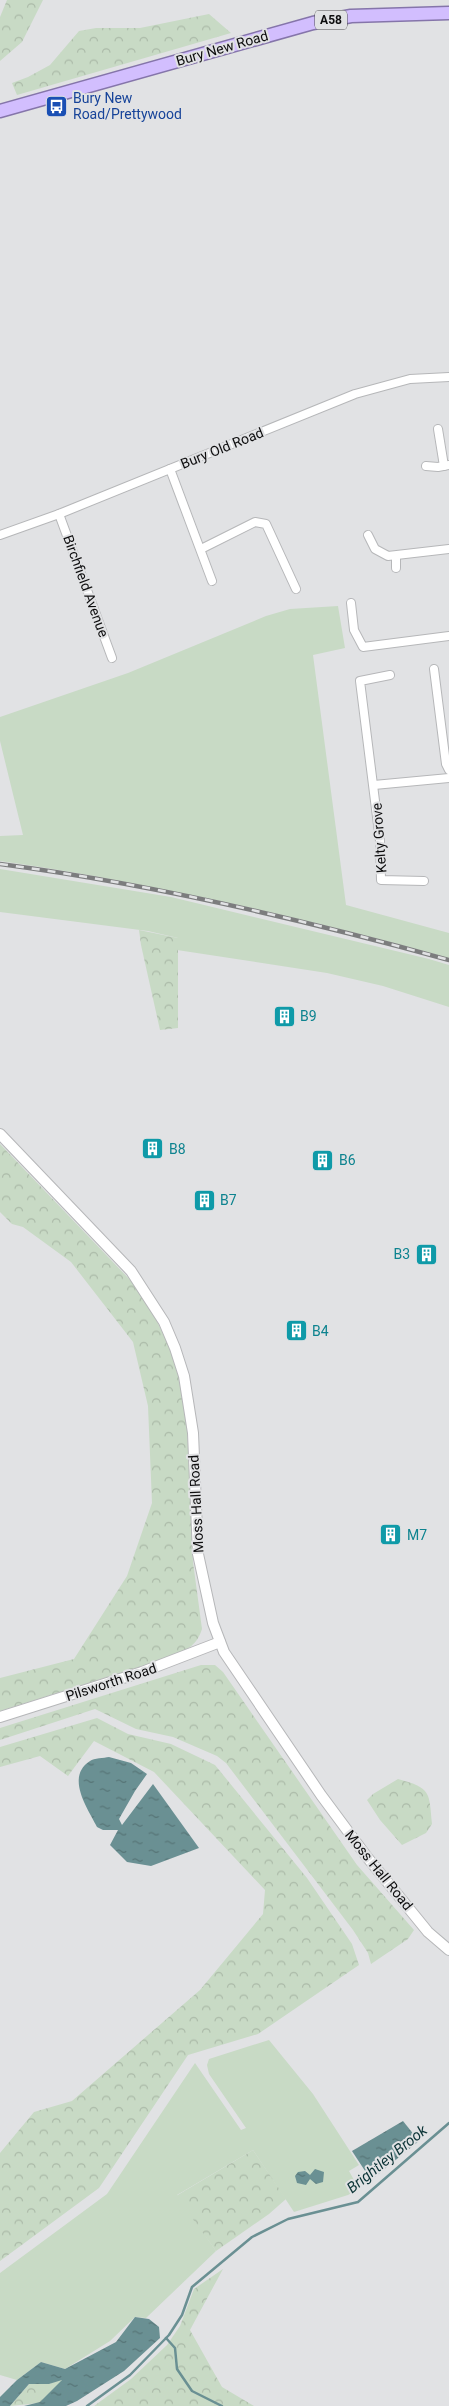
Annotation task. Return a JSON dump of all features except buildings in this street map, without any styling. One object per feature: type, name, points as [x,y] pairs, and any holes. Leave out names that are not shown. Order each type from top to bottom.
[{"type":"highway","name":"Bury New Road","points":[[0,111],[313,23],[351,16],[449,13]]},
{"type":"street","name":"Bury Old Road","points":[[0,535],[59,514],[355,394],[410,379],[449,377]]},
{"type":"street","points":[[426,466],[446,465],[438,429]]},
{"type":"street","points":[[170,468],[212,581]]},
{"type":"street","name":"Birchfield Avenue","points":[[59,514],[112,658]]},
{"type":"street","points":[[201,548],[255,522],[266,524],[296,589]]},
{"type":"street","points":[[368,535],[375,549],[388,556],[449,549]]},
{"type":"street","points":[[396,556],[396,568]]},
{"type":"street","points":[[351,604],[354,630],[363,647],[449,636]]},
{"type":"street","points":[[434,669],[446,764],[449,770]]},
{"type":"street","points":[[390,675],[360,681],[374,785],[449,778]]},
{"type":"street","name":"Kelty Grove","points":[[374,785],[380,841],[381,880],[424,881]]},
{"type":"street","name":"Moss Hall Road","points":[[0,1134],[131,1271],[164,1322],[176,1348],[184,1376],[193,1433],[198,1554],[212,1618],[220,1642],[235,1670],[345,1828],[428,1932],[449,1950]]},
{"type":"street","name":"Pilsworth Road","points":[[0,1717],[142,1672],[220,1642]]},
{"type":"green space","points":[[7,0],[43,0],[22,42],[0,61],[0,17]]},
{"type":"green space","points":[[209,14],[231,33],[17,95],[12,83],[50,65],[79,31],[96,28],[140,28]]},
{"type":"green space","points":[[338,606],[345,648],[313,655],[346,905],[449,933],[449,958],[226,902],[0,861],[0,836],[23,835],[0,741],[0,717],[128,673],[266,616],[290,609]]},
{"type":"green space","points":[[0,869],[171,897],[449,965],[449,1007],[383,986],[327,973],[177,950],[178,938],[148,931],[0,912]]},
{"type":"green space","points":[[139,930],[178,938],[178,1028],[160,1030]]},
{"type":"green space","points":[[0,1144],[134,1284],[152,1311],[176,1362],[183,1390],[187,1426],[193,1562],[202,1629],[191,1646],[174,1656],[0,1711],[0,1678],[74,1659],[127,1576],[152,1503],[148,1406],[133,1342],[71,1262],[23,1227],[12,1224],[0,1212]]},
{"type":"green space","points":[[201,1665],[215,1665],[223,1672],[357,1865],[414,1930],[408,1939],[371,1964],[368,1953],[353,1930],[226,1763],[217,1756],[173,1737],[136,1729],[95,1709],[0,1740],[0,1728]]},
{"type":"green space","points":[[97,1718],[128,1734],[171,1744],[215,1765],[307,1878],[352,1944],[359,1965],[258,2034],[188,2055],[99,2188],[0,2261],[0,2153],[34,2112],[72,2101],[200,1990],[263,1914],[265,1890],[154,1772],[94,1741],[68,1776],[40,1756],[0,1767],[0,1747]]},
{"type":"green space","points":[[398,1779],[417,1785],[427,1793],[432,1824],[426,1833],[402,1845],[380,1820],[367,1800],[373,1794]]},
{"type":"green space","points":[[269,2040],[313,2094],[359,2165],[349,2171],[359,2189],[348,2195],[294,2212],[253,2150],[177,2195],[216,2251],[146,2318],[135,2317],[110,2341],[65,2369],[41,2362],[17,2380],[0,2375],[0,2273],[107,2194],[195,2063],[241,2130],[246,2128],[209,2074],[207,2065],[209,2059]]},
{"type":"green space","points":[[253,2150],[286,2199],[269,2214],[216,2251],[176,2196]]},
{"type":"green space","points":[[223,2269],[190,2330],[222,2387],[254,2406],[94,2406],[131,2379],[167,2345],[180,2326],[194,2289]]},
{"type":"green space","points":[[63,2380],[40,2403],[10,2406],[29,2384],[49,2384]]},
{"type":"water","points":[[109,1757],[131,1763],[147,1774],[119,1819],[122,1825],[153,1784],[199,1848],[151,1866],[127,1862],[110,1845],[118,1830],[103,1830],[97,1827],[84,1802],[79,1784],[79,1776],[83,1768],[90,1761]]},
{"type":"water","points":[[403,2121],[419,2141],[371,2180],[352,2151]]},
{"type":"water","points":[[315,2169],[324,2172],[323,2182],[316,2184],[310,2179],[306,2185],[297,2183],[295,2176],[298,2172],[305,2171],[310,2175]]},
{"type":"water","points":[[135,2317],[149,2319],[159,2327],[160,2338],[124,2371],[66,2406],[24,2406],[40,2402],[62,2380],[49,2384],[29,2384],[10,2406],[0,2406],[0,2397],[17,2380],[41,2362],[65,2369],[116,2342]]},
{"type":"waterway","name":"Brightley Brook","points":[[87,2406],[130,2375],[169,2335],[182,2315],[192,2287],[252,2237],[288,2219],[358,2202],[449,2123]]},
{"type":"waterway","points":[[166,2338],[175,2348],[177,2369],[192,2391],[222,2406]]},
{"type":"railway","points":[[0,864],[170,892],[282,917],[449,960]]},
{"type":"place","name":"Bury New Road/Prettywood","points":[[57,106]]},
{"type":"place","name":"B9","points":[[284,1016]]},
{"type":"place","name":"B8","points":[[153,1149]]},
{"type":"place","name":"B6","points":[[323,1160]]},
{"type":"place","name":"B7","points":[[204,1200]]},
{"type":"place","name":"B3","points":[[426,1254]]},
{"type":"place","name":"B4","points":[[296,1331]]},
{"type":"place","name":"M7","points":[[391,1535]]}]
